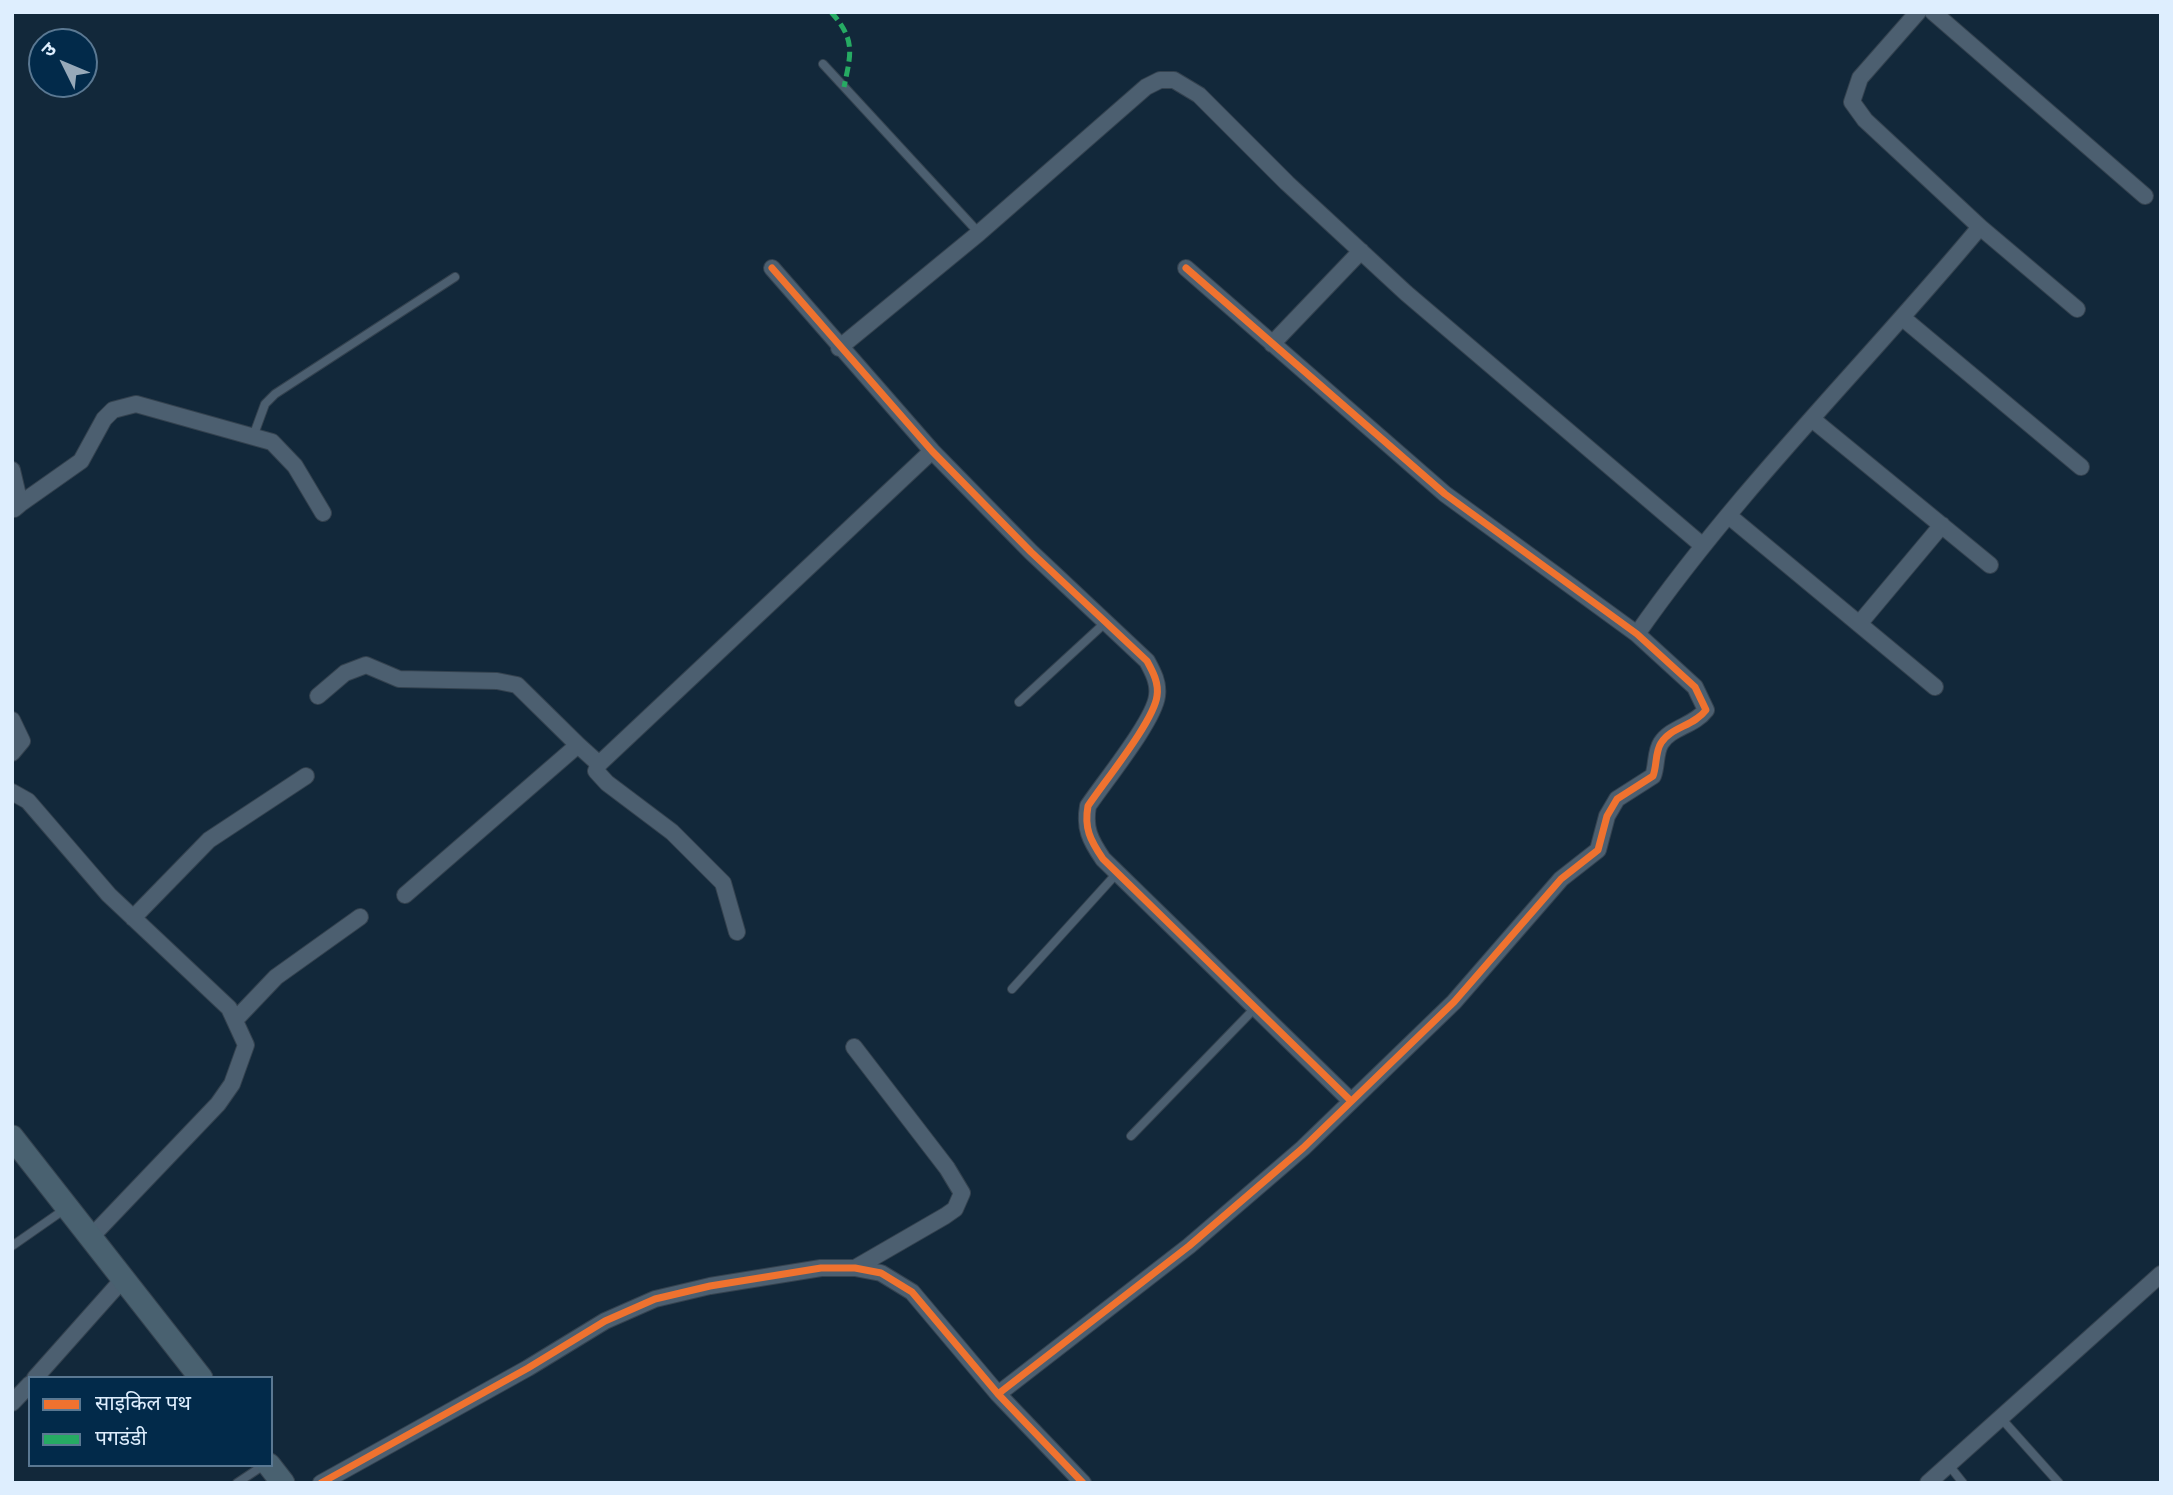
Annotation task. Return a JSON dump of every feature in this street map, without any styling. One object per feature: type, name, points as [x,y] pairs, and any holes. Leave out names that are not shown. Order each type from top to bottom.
[{"type":"street","points":[[1918,12],[1860,78],[1852,102],[1865,120],[1980,227],[2077,309]]},
{"type":"street","points":[[1933,12],[2145,196]]},
{"type":"street","points":[[839,348],[979,233],[1146,87],[1160,80],[1174,80],[1199,95],[1361,251],[1493,369],[1703,546]]},
{"type":"street","points":[[1637,634],[1703,546],[1812,419],[1904,318],[1980,227]]},
{"type":"street","points":[[1272,344],[1361,251]]},
{"type":"street","points":[[772,268],[839,348],[932,451],[1147,661],[1156,678],[1157,697],[1151,715],[1088,806],[1085,823],[1091,841],[1118,872],[1351,1101]]},
{"type":"street","points":[[998,1394],[1189,1246],[1303,1147],[1454,1002],[1561,879],[1598,850],[1612,806],[1653,776],[1661,741],[1698,721],[1706,710],[1695,687],[1637,634],[1445,494],[1186,268]]},
{"type":"street","points":[[1904,318],[2081,467]]},
{"type":"street","points":[[12,470],[16,507],[81,461],[104,419],[113,410],[136,404],[272,442],[286,455],[323,513]]},
{"type":"street","points":[[1812,419],[1990,565]]},
{"type":"street","points":[[737,932],[723,883],[672,832],[607,783],[596,771],[598,764],[932,451]]},
{"type":"street","points":[[1729,516],[1935,687]]},
{"type":"street","points":[[1858,624],[1942,525]]},
{"type":"street","points":[[317,696],[345,673],[366,665],[399,679],[497,681],[517,685],[598,764]]},
{"type":"street","points":[[12,720],[22,741],[12,753]]},
{"type":"street","points":[[405,895],[578,745]]},
{"type":"street","points":[[133,918],[209,839],[306,776]]},
{"type":"street","points":[[12,792],[28,801],[87,872],[229,1008],[246,1045],[232,1084],[201,1123],[91,1237]]},
{"type":"street","points":[[236,1019],[276,977],[360,917]]},
{"type":"street","points":[[854,1047],[947,1168],[962,1193],[955,1209],[855,1268]]},
{"type":"street","points":[[12,1137],[199,1376]]},
{"type":"street","points":[[321,1483],[528,1368],[605,1321],[655,1299],[710,1286],[821,1268],[855,1268],[881,1273],[912,1292],[998,1394],[1083,1483]]},
{"type":"street","points":[[1928,1483],[2161,1274]]},
{"type":"street","points":[[37,1376],[124,1278]]},
{"type":"street","points":[[12,1403],[28,1386]]},
{"type":"street","points":[[269,1467],[283,1483]]},
{"type":"lane","points":[[823,64],[979,233]]},
{"type":"lane","points":[[254,435],[259,416],[275,394],[455,277]]},
{"type":"lane","points":[[1019,702],[1106,622]]},
{"type":"lane","points":[[1012,989],[1118,872]]},
{"type":"lane","points":[[1131,1136],[1256,1007]]},
{"type":"lane","points":[[12,1246],[67,1208]]},
{"type":"lane","points":[[2000,1417],[2059,1483]]},
{"type":"lane","points":[[1948,1464],[1964,1483]]},
{"type":"lane","points":[[237,1483],[264,1467]]},
{"type":"marked path","points":[[831,12],[845,31],[850,47],[844,87]]},
{"type":"cycle path","points":[[772,268],[932,451],[1031,552],[1147,661],[1157,687],[1154,707],[1138,735],[1088,806],[1087,821],[1091,840],[1103,859],[1351,1101]]},
{"type":"cycle path","points":[[998,1394],[1189,1246],[1303,1148],[1454,1002],[1561,879],[1598,850],[1607,816],[1617,799],[1653,776],[1658,751],[1665,738],[1706,710],[1695,687],[1637,634],[1445,494],[1186,268]]},
{"type":"cycle path","points":[[321,1483],[528,1368],[605,1321],[655,1299],[710,1286],[821,1268],[855,1268],[881,1273],[912,1292],[998,1394],[1083,1483]]}]
